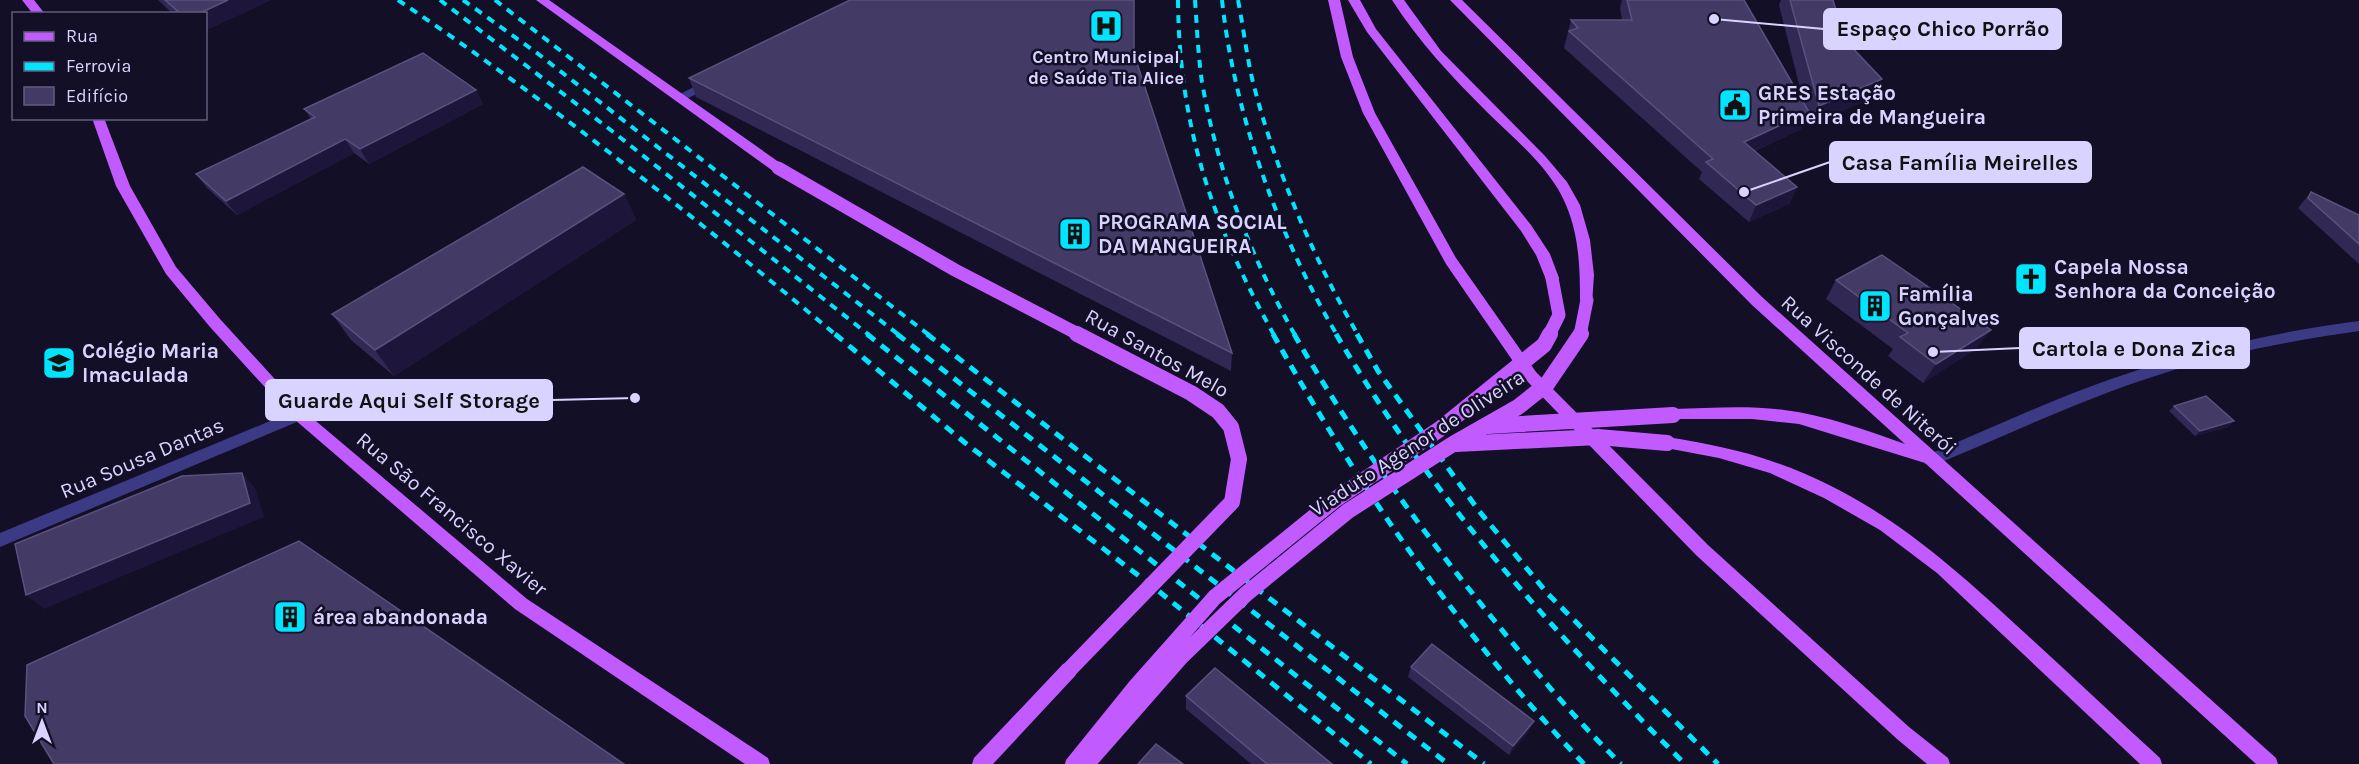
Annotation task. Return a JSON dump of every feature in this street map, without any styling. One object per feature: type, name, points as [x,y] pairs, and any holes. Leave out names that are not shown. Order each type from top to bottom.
[{"type":"main road","points":[[28,0],[38,12]]},
{"type":"main road","name":"Rua Santos Melo","points":[[542,0],[778,168],[955,270],[1191,393],[1225,418],[1237,443],[1239,477],[1232,502],[981,764]]},
{"type":"main road","points":[[1334,0],[1347,57],[1369,113],[1451,261],[1531,376],[1702,550],[1903,733],[1941,764]]},
{"type":"main road","name":"Viaduto Agenor de Oliveira","points":[[1073,764],[1136,686],[1215,597],[1336,499],[1440,429],[1544,345],[1558,315],[1552,278],[1542,254],[1526,228],[1371,30],[1354,0]]},
{"type":"main road","name":"Viaduto Agenor de Oliveira","points":[[1087,764],[1181,657],[1246,594],[1348,511],[1453,444],[1518,407],[1547,384],[1583,332],[1587,300],[1587,250],[1573,205],[1558,177],[1459,77],[1411,23],[1398,0]]},
{"type":"main road","name":"Rua Visconde de Niterói","points":[[1456,0],[1756,300],[2269,764]]},
{"type":"main road","name":"Rua São Francisco Xavier","points":[[99,120],[123,186],[171,270],[215,323],[299,415],[521,604],[761,764]]},
{"type":"main road","points":[[1440,429],[1673,415],[1751,414],[1797,418],[1849,430],[1931,460]]},
{"type":"main road","points":[[1453,444],[1598,437],[1678,445],[1719,452],[1774,468],[1830,493],[1886,525],[1943,568],[2153,764]]},
{"type":"street","points":[[680,97],[721,77]]},
{"type":"street","points":[[1931,460],[2116,383],[2193,360],[2305,333],[2359,326]]},
{"type":"street","name":"Rua Sousa Dantas","points":[[0,540],[299,415]]},
{"type":"building","points":[[165,0],[228,0],[202,12],[179,12]]},
{"type":"building","name":"PROGRAMA SOCIAL DA MANGUEIRA","points":[[850,0],[1134,0],[1134,54],[1232,353],[689,78]]},
{"type":"building","points":[[1627,0],[1744,0],[1809,112],[1744,142],[1797,187],[1756,205],[1706,162],[1713,159],[1569,31],[1578,28],[1571,20],[1632,20]]},
{"type":"building","points":[[1790,0],[1833,0],[1845,40],[1882,79],[1819,106]]},
{"type":"building","points":[[423,53],[476,90],[360,149],[345,139],[226,201],[196,174],[315,117],[304,109]]},
{"type":"building","points":[[583,167],[624,194],[375,350],[332,314]]},
{"type":"building","points":[[2311,192],[2359,215],[2359,244],[2308,198]]},
{"type":"building","points":[[1882,255],[1991,330],[1936,364],[1900,337],[1908,333],[1836,280]]},
{"type":"building","points":[[2206,396],[2234,421],[2200,431],[2174,406]]},
{"type":"building","points":[[242,473],[250,503],[26,595],[15,544],[182,476]]},
{"type":"building","name":"área abandonada","points":[[299,541],[624,764],[54,764],[25,716],[27,665]]},
{"type":"building","points":[[1432,644],[1534,721],[1513,746],[1411,667]]},
{"type":"building","points":[[1215,668],[1332,764],[1267,764],[1186,696]]},
{"type":"building","points":[[1156,744],[1183,764],[1138,764]]},
{"type":"railway","points":[[398,0],[511,79],[622,162],[836,335]]},
{"type":"railway","points":[[440,0],[612,131],[869,335]]},
{"type":"railway","points":[[463,0],[537,53],[899,335]]},
{"type":"railway","points":[[495,0],[929,335]]},
{"type":"railway","points":[[1178,0],[1185,91],[1204,174],[1233,254],[1274,335]]},
{"type":"railway","points":[[1195,0],[1202,82],[1208,115],[1226,180],[1250,244],[1295,335]]},
{"type":"railway","points":[[1222,0],[1237,87],[1262,174],[1296,257],[1337,335]]},
{"type":"railway","points":[[1238,0],[1252,79],[1286,185],[1312,247],[1358,335]]},
{"type":"railway","points":[[835,334],[964,442],[1156,589],[1371,764]]},
{"type":"railway","points":[[867,334],[1407,764]]},
{"type":"railway","points":[[897,334],[1448,764]]},
{"type":"railway","points":[[927,334],[1484,764]]},
{"type":"railway","points":[[1273,334],[1341,449],[1415,559],[1496,664],[1584,764]]},
{"type":"railway","points":[[1294,334],[1338,407],[1436,547],[1537,672],[1621,764]]},
{"type":"railway","points":[[1336,334],[1413,452],[1496,560],[1587,663],[1685,764]]},
{"type":"railway","points":[[1357,334],[1378,371],[1479,511],[1548,594],[1718,764]]},
{"type":"place","name":"Espaço Chico Porrão","points":[[1714,19]]},
{"type":"place","name":"Centro Municipal de Saúde Tia Alice","points":[[1106,26]]},
{"type":"place","name":"GRES Estação Primeira de Mangueira","points":[[1735,105]]},
{"type":"place","name":"Casa Família Meirelles","points":[[1744,192]]},
{"type":"place","name":"PROGRAMA SOCIAL DA MANGUEIRA","points":[[1075,234]]},
{"type":"place","name":"Capela Nossa Senhora da Conceição","points":[[2031,279]]},
{"type":"place","name":"Família Gonçalves","points":[[1875,306]]},
{"type":"place","name":"Cartola e Dona Zica","points":[[1933,352]]},
{"type":"place","name":"Colégio Maria Imaculada","points":[[59,363]]},
{"type":"place","name":"Guarde Aqui Self Storage","points":[[635,398]]},
{"type":"place","name":"área abandonada","points":[[290,617]]}]
